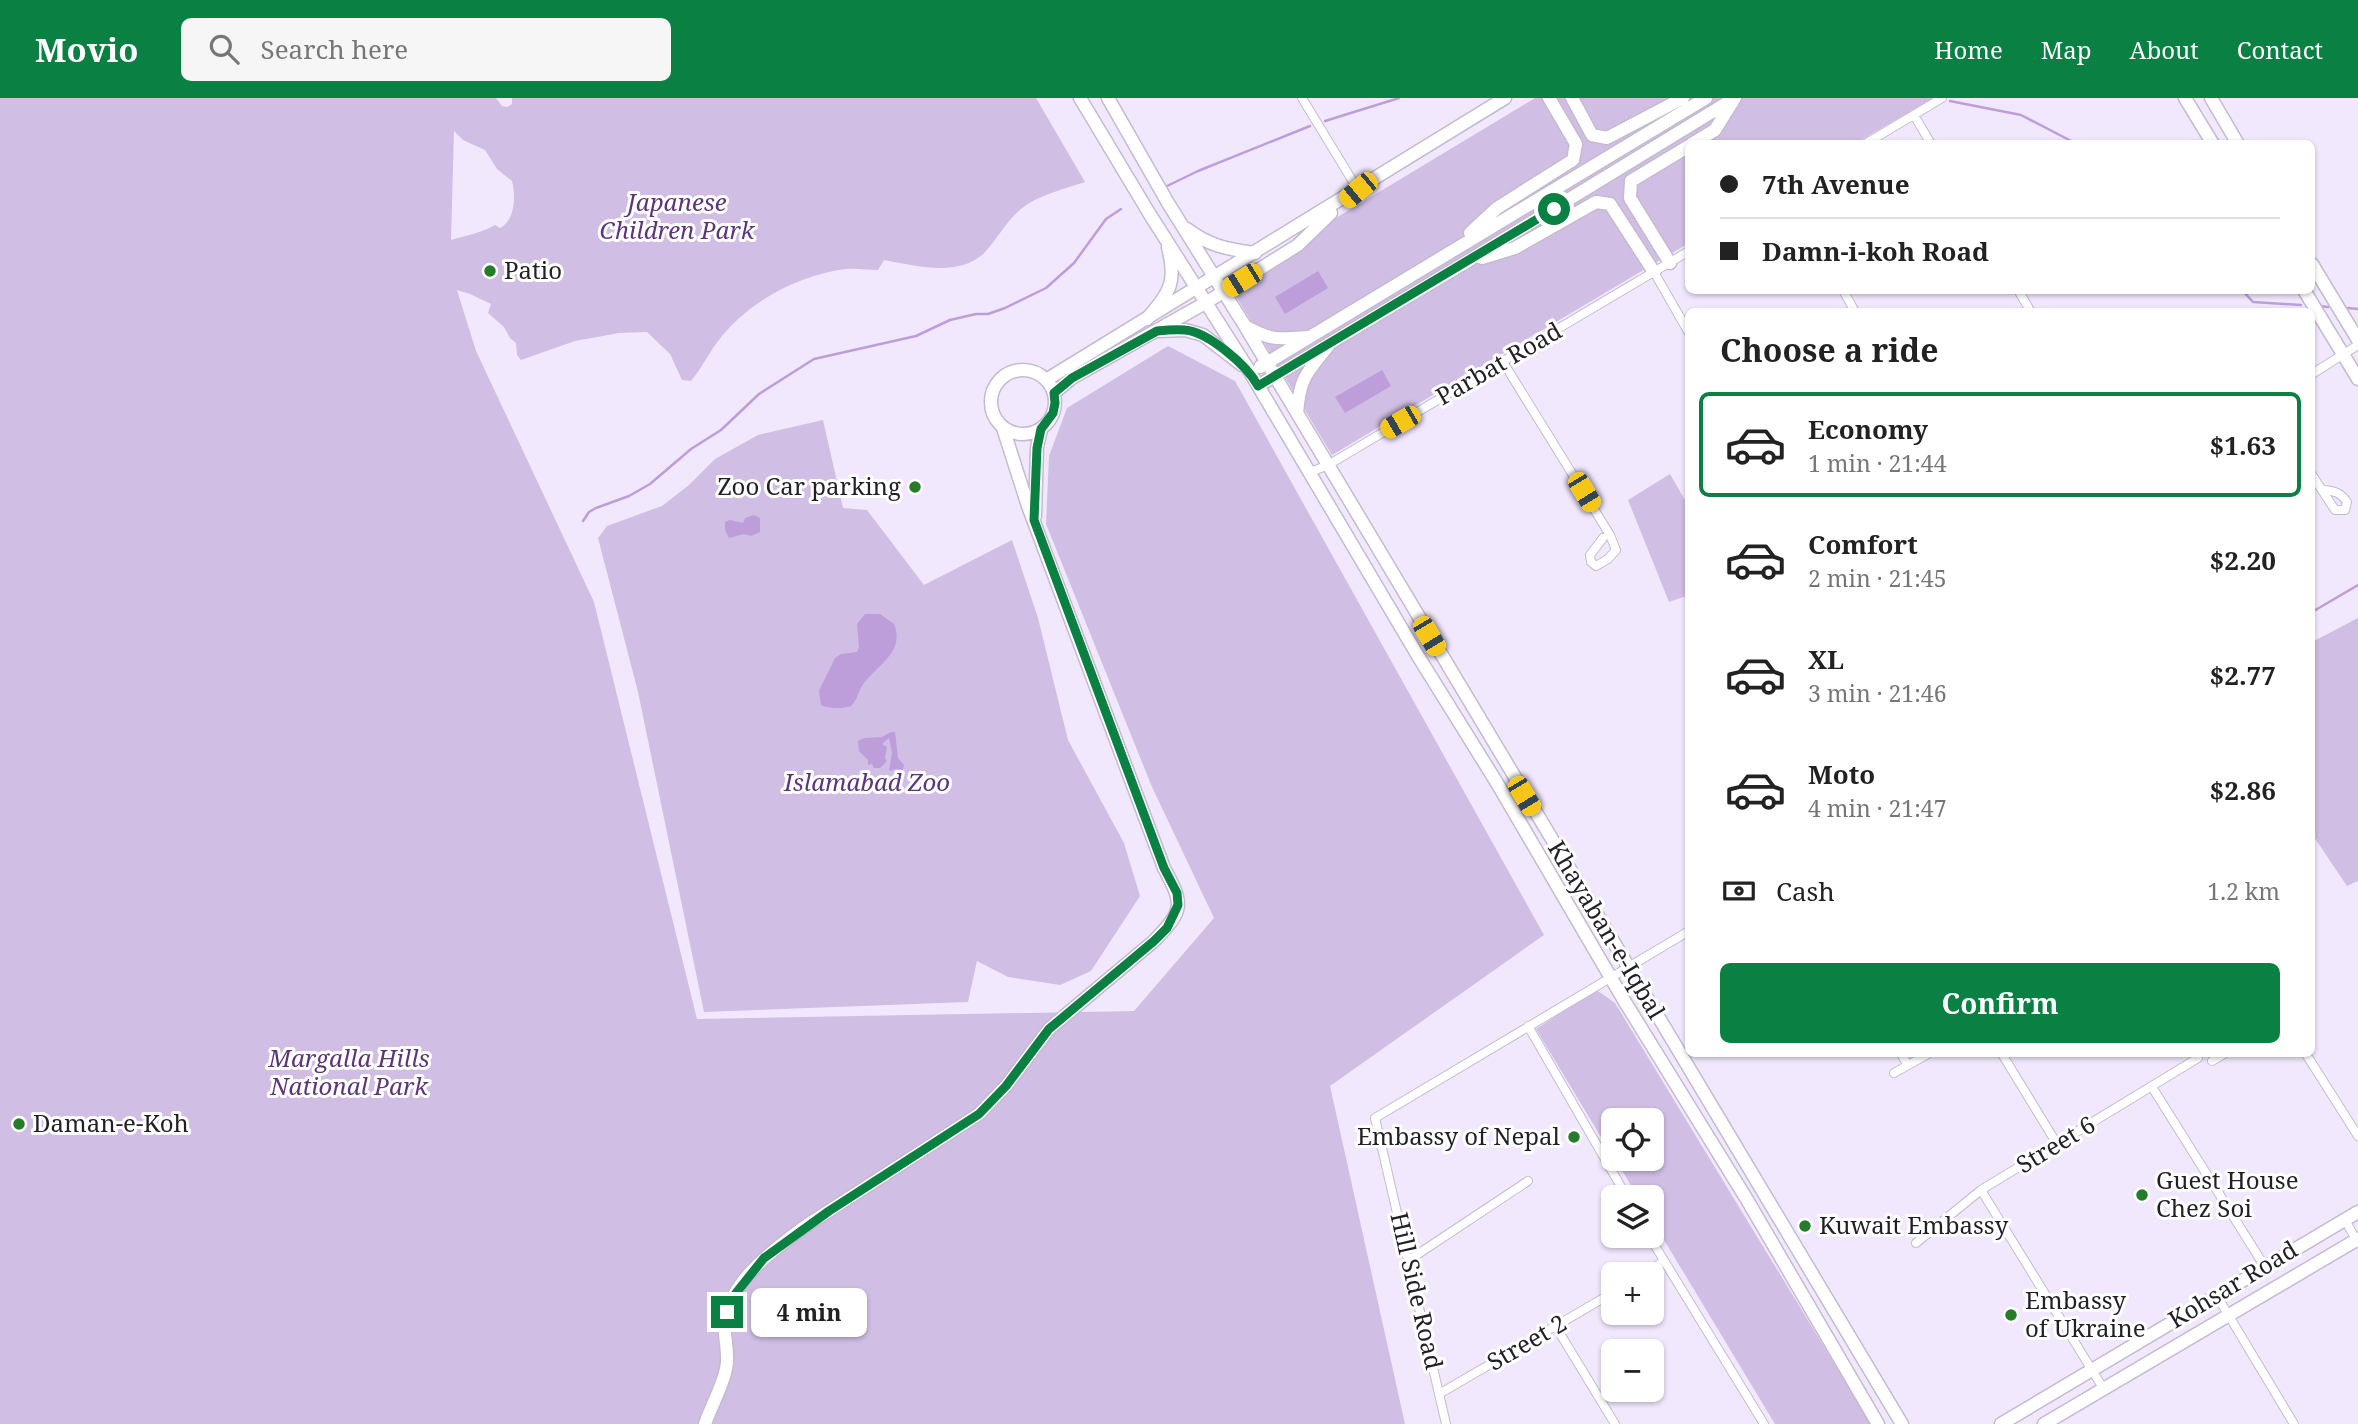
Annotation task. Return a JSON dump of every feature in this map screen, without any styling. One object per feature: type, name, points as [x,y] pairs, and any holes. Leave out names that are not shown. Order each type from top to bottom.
[{"type":"main road","name":"Khayaban-e-Iqbal","points":[[1080,98],[1250,372],[1610,976],[1746,1198],[1878,1424]]},
{"type":"main road","name":"Khayaban-e-Iqbal","points":[[1108,98],[1181,225],[1245,326],[1902,1424]]},
{"type":"main road","points":[[1046,380],[1506,98]]},
{"type":"main road","points":[[1452,251],[1497,208],[1573,160],[1576,144],[1549,98]]},
{"type":"main road","points":[[1572,98],[1592,135],[1607,138],[1683,98]]},
{"type":"main road","points":[[1258,386],[1269,369],[1311,337],[1706,98]]},
{"type":"main road","points":[[1698,140],[1714,130],[1735,98]]},
{"type":"main road","points":[[1157,331],[1185,330],[1203,335],[1250,372],[1269,369],[1332,340],[1463,264],[1735,98]]},
{"type":"main road","points":[[2185,98],[2211,140]]},
{"type":"main road","points":[[2211,98],[2236,140]]},
{"type":"main road","points":[[1670,262],[1630,198],[1631,181],[1685,148]]},
{"type":"main road","points":[[1054,393],[1072,378],[1207,302],[1297,245],[1358,190]]},
{"type":"main road","points":[[1463,264],[1515,248],[1596,202],[1610,204],[1654,272]]},
{"type":"main road","points":[[1181,225],[1202,241],[1255,253]]},
{"type":"main road","points":[[1147,319],[1171,286],[1173,269],[1166,240]]},
{"type":"main road","points":[[2315,269],[2358,340]]},
{"type":"main road","points":[[2315,308],[2358,379]]},
{"type":"main road","points":[[1245,326],[1264,337],[1276,339],[1311,337]]},
{"type":"main road","points":[[1297,414],[1303,378],[1332,340]]},
{"type":"main road","points":[[705,1424],[726,1368],[727,1312],[736,1293],[755,1267],[807,1225],[979,1114],[1006,1086],[1049,1029],[1154,941],[1175,915],[1177,893],[1164,868],[1034,520],[1003,428],[990,405],[992,391],[998,382],[1006,374],[1016,370],[1037,373],[1046,380],[1054,393],[1053,413],[1041,429],[1037,448],[1034,520]]},
{"type":"main road","points":[[1003,428],[1022,434],[1041,429]]},
{"type":"main road","name":"Kohsar Road","points":[[2001,1424],[2358,1212]]},
{"type":"main road","name":"Kohsar Road","points":[[2043,1424],[2357,1241]]},
{"type":"street","points":[[1302,98],[1358,190]]},
{"type":"street","points":[[1873,140],[1942,98]]},
{"type":"street","points":[[1914,115],[1929,140]]},
{"type":"street","name":"Parbat Road","points":[[1308,473],[1328,465],[1685,253]]},
{"type":"street","points":[[1654,272],[1685,326]]},
{"type":"street","points":[[2315,372],[2358,345]]},
{"type":"street","points":[[1503,362],[1611,536],[1616,550],[1596,566],[1591,562],[1590,555],[1603,538]]},
{"type":"street","points":[[2315,480],[2335,510],[2345,510],[2347,502],[2343,496],[2338,492],[2324,490]]},
{"type":"street","points":[[1620,1185],[1528,1026],[1685,934]]},
{"type":"street","name":"Hill Side Road","points":[[1446,1424],[1375,1118],[1528,1026]]},
{"type":"street","points":[[1903,1057],[1908,1065]]},
{"type":"street","points":[[1894,1073],[1923,1057]]},
{"type":"street","points":[[2004,1057],[2057,1144]]},
{"type":"street","name":"Street 6","points":[[1916,1243],[1981,1190],[2197,1057]]},
{"type":"street","points":[[2212,1061],[2219,1057]]},
{"type":"street","points":[[2308,1057],[2358,1136]]},
{"type":"street","points":[[2152,1087],[2265,1267]]},
{"type":"street","points":[[1409,1260],[1528,1181]]},
{"type":"street","points":[[1981,1190],[2103,1388]]},
{"type":"street","points":[[2345,1220],[2357,1241]]},
{"type":"street","points":[[1656,1248],[1764,1424]]},
{"type":"street","points":[[2217,1296],[2294,1424]]},
{"type":"street","name":"Street 2","points":[[1439,1394],[1601,1300]]},
{"type":"street","points":[[1556,1327],[1615,1424]]},
{"type":"green space","name":"Margalla Hills National Park","points":[[0,98],[496,98],[502,106],[507,107],[512,104],[512,98],[1036,98],[1085,182],[1028,204],[1011,218],[986,251],[964,265],[938,268],[884,260],[878,270],[849,269],[828,272],[778,291],[734,323],[718,341],[691,381],[682,380],[670,354],[647,332],[619,333],[575,341],[521,360],[517,355],[516,343],[504,327],[488,313],[491,304],[457,290],[476,351],[594,602],[697,1019],[1134,1011],[1214,918],[1152,787],[1046,524],[1049,456],[1067,408],[1168,346],[1235,381],[1544,935],[1330,1086],[1405,1424],[0,1424]],"holes":[[[454,131],[463,140],[485,150],[497,169],[512,181],[513,207],[509,220],[500,228],[495,225],[451,240]]]},
{"type":"green space","points":[[1535,98],[1933,98],[1861,140],[1685,140],[1685,245],[1332,455],[1228,283]]},
{"type":"green space","name":"Islamabad Zoo","points":[[823,420],[843,508],[867,510],[924,585],[1012,540],[1038,618],[1068,740],[1124,843],[1140,896],[1091,971],[1060,985],[1008,977],[977,961],[968,1002],[704,1012],[638,692],[598,538],[607,526],[662,506],[689,485],[715,459],[758,435]]},
{"type":"green space","points":[[1670,474],[1685,500],[1685,596],[1669,602],[1628,500]]},
{"type":"green space","points":[[2358,618],[2358,881],[2347,886],[2315,838],[2315,640]]},
{"type":"green space","points":[[1598,991],[1615,1003],[1871,1424],[1775,1424],[1664,1240],[1664,1185],[1631,1185],[1622,1171],[1664,1171],[1664,1108],[1601,1108],[1601,1137],[1536,1029]]},
{"type":"shaded area","points":[[1318,271],[1328,288],[1285,314],[1275,297]]},
{"type":"shaded area","points":[[1382,370],[1391,386],[1345,413],[1335,397]]},
{"type":"shaded area","points":[[754,515],[760,518],[760,532],[751,536],[744,534],[729,538],[725,522],[730,520],[743,523],[745,518]]},
{"type":"shaded area","points":[[865,614],[880,614],[894,624],[897,634],[893,651],[862,686],[851,706],[836,708],[821,705],[819,691],[835,658],[841,654],[857,652],[857,624]]},
{"type":"shaded area","points":[[895,732],[898,758],[904,765],[903,770],[889,771],[892,753],[889,738],[882,744],[887,747],[887,761],[880,768],[868,765],[868,760],[859,751],[858,741],[882,737]]},
{"type":"waterway","points":[[1325,121],[1399,98]]},
{"type":"waterway","points":[[1950,101],[2021,115],[2069,140]]},
{"type":"waterway","points":[[1165,187],[1310,126]]},
{"type":"waterway","points":[[583,521],[589,512],[596,508],[629,496],[650,484],[691,449],[721,430],[759,394],[814,359],[916,336],[950,320],[988,314],[1046,288],[1074,263],[1106,219],[1121,209]]},
{"type":"waterway","points":[[2246,294],[2253,302],[2301,305]]},
{"type":"waterway","points":[[2320,306],[2328,307]]},
{"type":"waterway","points":[[2348,308],[2358,309]]},
{"type":"waterway","points":[[2315,610],[2358,585]]},
{"type":"place","name":"Patio","points":[[490,271]]},
{"type":"place","name":"Zoo Car parking","points":[[915,487]]},
{"type":"place","name":"Daman-e-Koh","points":[[19,1124]]},
{"type":"place","name":"Embassy of Nepal","points":[[1574,1137]]},
{"type":"place","name":"Guest House Chez Soi","points":[[2142,1195]]},
{"type":"place","name":"Kuwait Embassy","points":[[1805,1226]]},
{"type":"place","name":"Embassy of Ukraine","points":[[2011,1315]]},
{"type":"route","points":[[727,1312],[736,1293],[755,1267],[786,1240],[979,1114],[1006,1086],[1049,1029],[1154,941],[1175,915],[1177,893],[1164,868],[1034,520],[1037,448],[1041,429],[1053,413],[1054,393],[1072,378],[1157,331],[1171,330],[1185,330],[1203,335],[1250,372],[1258,386],[1273,374],[1554,209]]},
{"type":"park label","name":"Japanese Children Park","points":[[677,217]]}]
